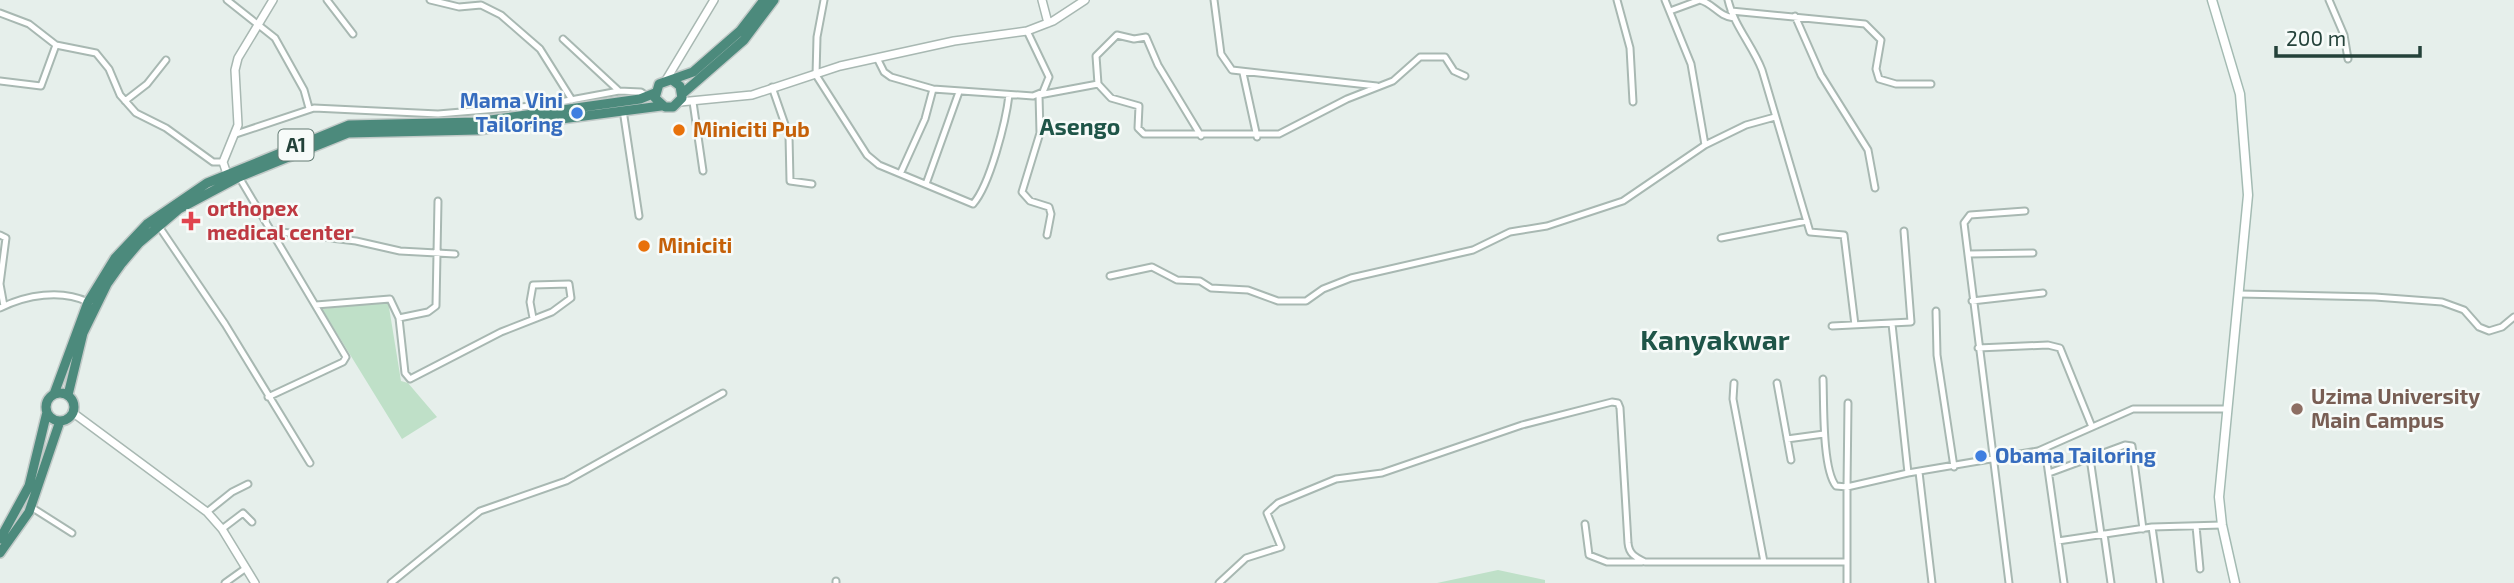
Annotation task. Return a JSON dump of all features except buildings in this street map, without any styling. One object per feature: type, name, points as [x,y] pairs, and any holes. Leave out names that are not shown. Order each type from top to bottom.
[{"type":"highway","points":[[661,106],[651,95],[659,84],[690,75],[747,23],[764,0]]},
{"type":"highway","name":"A1","points":[[72,412],[73,402],[68,395],[73,364],[95,306],[122,263],[158,225],[179,209],[239,177],[355,132],[478,130],[623,110],[673,107],[744,40],[774,0]]},
{"type":"highway","points":[[669,80],[680,86],[681,98]]},
{"type":"highway","name":"A1","points":[[0,538],[29,486],[47,412],[47,401],[54,394],[88,302],[115,258],[147,223],[186,195],[226,174],[326,132],[354,124],[476,122],[651,95]]},
{"type":"highway","points":[[54,394],[68,395]]},
{"type":"highway","points":[[47,412],[60,421]]},
{"type":"highway","points":[[0,553],[32,507],[60,421],[72,412]]},
{"type":"main road","points":[[2212,0],[2240,94],[2248,195],[2220,475],[2222,525],[2235,583]]},
{"type":"street","points":[[227,0],[277,41],[304,90],[309,108]]},
{"type":"street","points":[[226,174],[223,162],[236,134],[235,70],[238,58],[273,0]]},
{"type":"street","points":[[327,0],[353,34]]},
{"type":"street","points":[[429,0],[459,7],[481,5],[501,15],[540,49],[572,100]]},
{"type":"street","points":[[669,80],[672,66],[715,0]]},
{"type":"street","points":[[824,0],[817,37],[816,75],[869,158],[970,203],[975,202],[1005,121],[1009,95]]},
{"type":"street","points":[[1042,0],[1048,23]]},
{"type":"street","points":[[681,98],[693,102],[752,95],[877,58],[954,41],[1027,31],[1048,23],[1085,0]]},
{"type":"street","points":[[1214,0],[1221,54],[1229,68],[1243,73],[1379,86]]},
{"type":"street","points":[[1617,0],[1630,48],[1633,102]]},
{"type":"street","points":[[1665,0],[1691,64],[1705,145]]},
{"type":"street","points":[[1670,11],[1700,0],[1709,4],[1718,14],[1796,16],[1865,23],[1881,40],[1876,69],[1879,79],[1896,84],[1931,84]]},
{"type":"street","points":[[1728,0],[1732,15],[1756,56],[1811,233],[1844,235],[1855,325]]},
{"type":"street","points":[[2329,0],[2344,35],[2348,59]]},
{"type":"street","points":[[0,13],[29,24],[55,45],[96,53],[125,101],[139,115],[166,128],[213,162],[223,162]]},
{"type":"street","points":[[1796,16],[1821,75],[1868,150],[1875,188]]},
{"type":"street","points":[[1027,31],[1049,73],[1049,80],[1039,94],[1040,132],[1022,192],[1030,201],[1049,207],[1051,214],[1047,235]]},
{"type":"street","points":[[1201,136],[1158,65],[1146,36],[1134,39],[1117,35],[1099,51],[1096,60],[1098,84],[1111,98],[1139,106],[1140,133],[1201,136],[1257,137],[1279,134],[1347,99],[1393,80],[1423,56],[1445,57],[1454,71],[1465,76]]},
{"type":"street","points":[[563,39],[619,91]]},
{"type":"street","points":[[0,81],[41,86],[46,80],[55,45]]},
{"type":"street","points":[[877,58],[884,72],[891,77],[933,89],[1009,95],[1039,94],[1098,84]]},
{"type":"street","points":[[125,101],[147,84],[166,60]]},
{"type":"street","points":[[1243,73],[1257,137]]},
{"type":"street","points":[[772,87],[789,136],[790,181],[812,184]]},
{"type":"street","points":[[901,172],[925,119],[933,89]]},
{"type":"street","points":[[236,134],[309,108],[438,114],[572,100],[619,91],[637,91],[651,95]]},
{"type":"street","points":[[926,184],[959,92]]},
{"type":"street","points":[[693,102],[703,171]]},
{"type":"street","points":[[623,110],[639,216]]},
{"type":"street","points":[[1110,276],[1152,267],[1177,280],[1200,281],[1211,288],[1248,290],[1278,300],[1306,300],[1322,289],[1351,278],[1473,250],[1510,232],[1547,226],[1623,201],[1705,145],[1745,125],[1774,117]]},
{"type":"street","points":[[239,177],[346,359],[268,397]]},
{"type":"street","points":[[399,318],[428,312],[436,306],[438,201]]},
{"type":"street","points":[[2009,583],[1964,223],[1968,216],[2025,211]]},
{"type":"street","points":[[1721,238],[1807,221]]},
{"type":"street","points":[[158,225],[225,324],[310,463]]},
{"type":"street","points":[[273,231],[356,241],[400,251],[455,254]]},
{"type":"street","points":[[1832,326],[1911,321],[1904,231]]},
{"type":"street","points":[[0,235],[6,238],[0,284],[2,307],[52,295],[74,296],[88,302]]},
{"type":"street","points":[[1969,254],[2033,253]]},
{"type":"street","points":[[316,304],[388,298],[396,306],[405,373],[410,379],[533,318],[552,312],[570,300],[569,284],[533,285],[530,302],[533,318]]},
{"type":"street","points":[[1972,301],[2043,293]]},
{"type":"street","points":[[2238,295],[2375,297],[2442,302],[2464,310],[2479,327],[2488,331],[2502,327],[2514,317]]},
{"type":"street","points":[[1936,311],[1937,355],[1954,467]]},
{"type":"street","points":[[1892,324],[1908,473]]},
{"type":"street","points":[[1978,348],[2048,345],[2060,348],[2092,428]]},
{"type":"street","points":[[1823,379],[1824,434],[1833,483],[1847,487],[1908,473],[1995,460],[2045,448],[2142,407],[2226,409]]},
{"type":"street","points":[[1734,383],[1733,399],[1764,562]]},
{"type":"street","points":[[1777,383],[1791,460]]},
{"type":"street","points":[[391,583],[480,510],[566,481],[723,393]]},
{"type":"street","points":[[1219,583],[1246,558],[1280,548],[1281,540],[1267,513],[1278,503],[1336,479],[1382,473],[1522,425],[1612,402],[1619,405],[1622,429],[1629,550],[1645,562]]},
{"type":"street","points":[[1847,583],[1848,403]]},
{"type":"street","points":[[72,412],[208,512],[222,529],[255,583]]},
{"type":"street","points":[[1787,439],[1824,434]]},
{"type":"street","points":[[2049,472],[2125,445],[2132,446],[2143,529]]},
{"type":"street","points":[[2045,448],[2064,583]]},
{"type":"street","points":[[2090,458],[2111,583]]},
{"type":"street","points":[[1919,472],[1932,583]]},
{"type":"street","points":[[208,512],[232,492],[248,484]]},
{"type":"street","points":[[32,507],[72,533]]},
{"type":"street","points":[[222,529],[243,513],[252,522]]},
{"type":"street","points":[[1585,524],[1589,555],[1607,562],[1846,562]]},
{"type":"street","points":[[2058,541],[2152,527],[2222,525]]},
{"type":"street","points":[[2196,526],[2200,569]]},
{"type":"street","points":[[2152,527],[2160,583]]},
{"type":"street","points":[[225,583],[246,568]]},
{"type":"green space","points":[[388,301],[401,381],[408,383],[437,417],[402,439],[322,309]]},
{"type":"green space","points":[[1498,570],[1545,580],[1545,583],[1437,583]]},
{"type":"place","name":"Mama Vini Tailoring","points":[[577,113]]},
{"type":"place","name":"Miniciti Pub","points":[[679,130]]},
{"type":"place","name":"orthopex medical center","points":[[191,221]]},
{"type":"place","name":"Miniciti","points":[[644,246]]},
{"type":"place","name":"Uzima University Main Campus","points":[[2297,409]]},
{"type":"place","name":"Obama Tailoring","points":[[1981,456]]},
{"type":"district","name":"Asengo","points":[[1080,127]]},
{"type":"district","name":"Kanyakwar","points":[[1715,340]]}]
